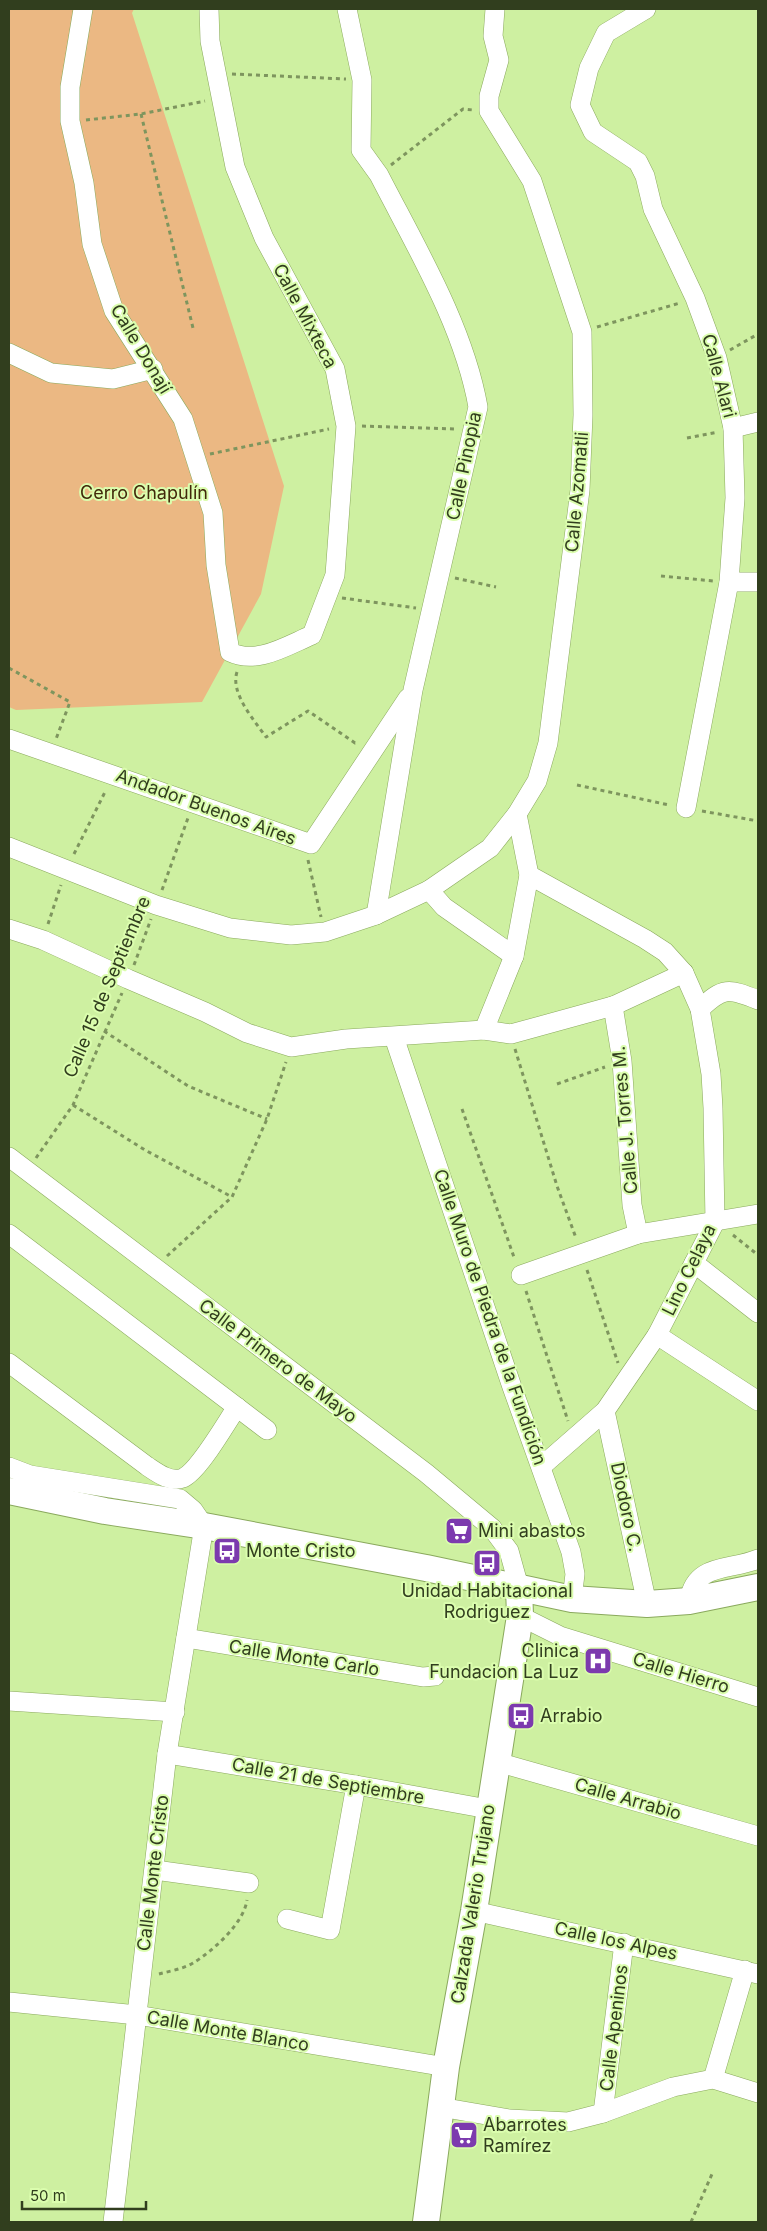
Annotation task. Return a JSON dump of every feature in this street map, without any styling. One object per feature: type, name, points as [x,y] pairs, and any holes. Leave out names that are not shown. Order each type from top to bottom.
[{"type":"street","name":"Calle Donají","points":[[83,9],[70,87],[70,121],[84,183],[92,244],[114,310],[183,419],[214,514],[216,564],[230,652],[242,658]]},
{"type":"street","name":"Calle Mixteca","points":[[209,9],[210,41],[235,167],[264,238],[335,369],[346,426],[335,575],[312,635],[262,656],[242,658]]},
{"type":"street","name":"Calle Pinopia","points":[[348,9],[362,80],[361,150],[379,175],[461,341],[474,385],[478,407],[471,430],[441,575],[413,690],[402,747],[376,915]]},
{"type":"street","points":[[489,111],[489,96],[499,60],[493,36],[495,9]]},
{"type":"street","name":"Calle Alari","points":[[646,9],[606,33],[589,68],[580,105],[593,132],[638,162],[645,176],[654,209],[695,298],[717,358],[733,428],[735,498],[729,582],[686,808]]},
{"type":"street","name":"Calle Azomatli","points":[[9,847],[156,905],[230,928],[291,935],[325,932],[376,915],[429,890],[490,848],[518,814],[537,780],[550,733],[580,490],[583,415],[582,332],[532,181],[489,111]]},
{"type":"street","points":[[9,353],[51,373],[113,379],[153,369]]},
{"type":"street","points":[[733,428],[758,422]]},
{"type":"street","points":[[729,582],[758,582]]},
{"type":"street","name":"Andador Buenos Aires","points":[[9,739],[311,844],[413,690]]},
{"type":"street","points":[[381,738],[402,747]]},
{"type":"street","points":[[484,1030],[514,956],[529,875],[518,814]]},
{"type":"street","name":"Lino Celaya","points":[[529,875],[645,939],[665,952],[684,973],[700,1009],[711,1074],[715,1222],[657,1335],[604,1411],[542,1466]]},
{"type":"street","points":[[429,890],[444,907],[514,956]]},
{"type":"street","points":[[9,929],[43,940],[205,1012],[247,1033],[291,1047],[346,1039],[484,1030],[511,1034],[613,1006],[684,973]]},
{"type":"street","points":[[700,1009],[715,995],[726,991],[758,1000]]},
{"type":"street","name":"Calle J. Torres M.","points":[[613,1006],[622,1061],[632,1205],[638,1234]]},
{"type":"street","name":"Calle Muro de Piedra de la Fundición","points":[[394,1037],[512,1387],[542,1466],[571,1552],[575,1574],[572,1599]]},
{"type":"street","name":"Calle Primero de Mayo","points":[[9,1157],[426,1474],[492,1528],[509,1551],[520,1587]]},
{"type":"street","points":[[522,1275],[638,1234],[758,1214]]},
{"type":"street","points":[[9,1234],[267,1430]]},
{"type":"street","points":[[694,1264],[758,1313]]},
{"type":"street","points":[[657,1335],[758,1401]]},
{"type":"street","points":[[9,1363],[147,1466],[160,1475],[173,1479],[183,1478],[194,1469],[236,1407]]},
{"type":"street","name":"Diodoro C.","points":[[604,1411],[647,1604]]},
{"type":"street","points":[[9,1467],[30,1475],[180,1499],[193,1510],[204,1526]]},
{"type":"street","points":[[9,1491],[106,1511],[204,1526],[520,1587],[572,1599],[647,1604],[689,1601],[758,1587]]},
{"type":"street","name":"Calle Monte Cristo","points":[[112,2222],[140,1980],[155,1870],[167,1754],[176,1712],[204,1526]]},
{"type":"street","points":[[689,1601],[691,1586],[700,1577],[720,1568],[758,1559]]},
{"type":"street","name":"Calzada Valerio Trujano","points":[[426,2222],[446,2068],[474,1911],[488,1809],[520,1616],[520,1587]]},
{"type":"street","name":"Calle Hierro","points":[[520,1616],[560,1636],[758,1698]]},
{"type":"street","name":"Calle Monte Carlo","points":[[186,1638],[429,1677]]},
{"type":"street","points":[[9,1701],[176,1712]]},
{"type":"street","name":"Calle 21 de Septiembre","points":[[167,1754],[488,1809]]},
{"type":"street","name":"Calle Arrabio","points":[[497,1762],[758,1836]]},
{"type":"street","points":[[287,1919],[330,1930],[356,1785]]},
{"type":"street","points":[[155,1870],[249,1883]]},
{"type":"street","name":"Calle los Alpes","points":[[474,1911],[751,1972]]},
{"type":"street","name":"Calle Apeninos","points":[[603,2113],[624,1943]]},
{"type":"street","points":[[713,2079],[751,1972]]},
{"type":"street","name":"Calle Monte Blanco","points":[[9,2002],[137,2015],[446,2068]]},
{"type":"street","points":[[440,2107],[508,2120],[568,2122],[603,2113],[673,2087],[713,2079],[758,2093]]},
{"type":"path","points":[[218,76],[222,74],[362,80]]},
{"type":"path","points":[[70,121],[141,114],[221,98]]},
{"type":"path","points":[[379,175],[463,110],[489,111]]},
{"type":"path","points":[[141,114],[193,328]]},
{"type":"path","points":[[582,332],[695,298]]},
{"type":"path","points":[[717,358],[758,334]]},
{"type":"path","points":[[686,438],[733,428]]},
{"type":"path","points":[[441,575],[496,587]]},
{"type":"path","points":[[661,576],[729,582]]},
{"type":"path","points":[[327,596],[431,610]]},
{"type":"path","points":[[242,658],[234,680],[250,713],[266,737],[308,711],[355,743],[381,738]]},
{"type":"path","points":[[9,668],[70,702],[50,754]]},
{"type":"path","name":"Calle 15 de Septiembre","points":[[27,1171],[72,1105],[128,979],[193,803]]},
{"type":"path","points":[[311,844],[307,856],[325,932]]},
{"type":"path","points":[[104,1031],[188,1086],[267,1119]]},
{"type":"path","points":[[511,1034],[556,1186],[582,1254],[624,1381]]},
{"type":"path","points":[[155,1267],[232,1197],[267,1119],[291,1047]]},
{"type":"path","points":[[557,1084],[622,1061]]},
{"type":"path","points":[[72,1105],[145,1150],[232,1197]]},
{"type":"path","points":[[715,1222],[758,1255]]},
{"type":"path","points":[[140,1980],[192,1964],[226,1936],[246,1911],[249,1883]]},
{"type":"path","points":[[691,2222],[712,2174]]},
{"type":"green space","name":"Cerro Chapulín","points":[[9,9],[134,9],[132,13],[284,486],[261,594],[202,702],[16,710],[9,707]]},
{"type":"place","name":"Mini abastos","points":[[459,1531]]},
{"type":"place","name":"Monte Cristo","points":[[227,1551]]},
{"type":"place","name":"Unidad Habitacional Rodriguez","points":[[487,1563]]},
{"type":"place","name":"Clinica Fundacion La Luz","points":[[598,1661]]},
{"type":"place","name":"Arrabio","points":[[521,1716]]},
{"type":"place","name":"Abarrotes Ramírez","points":[[464,2135]]}]
